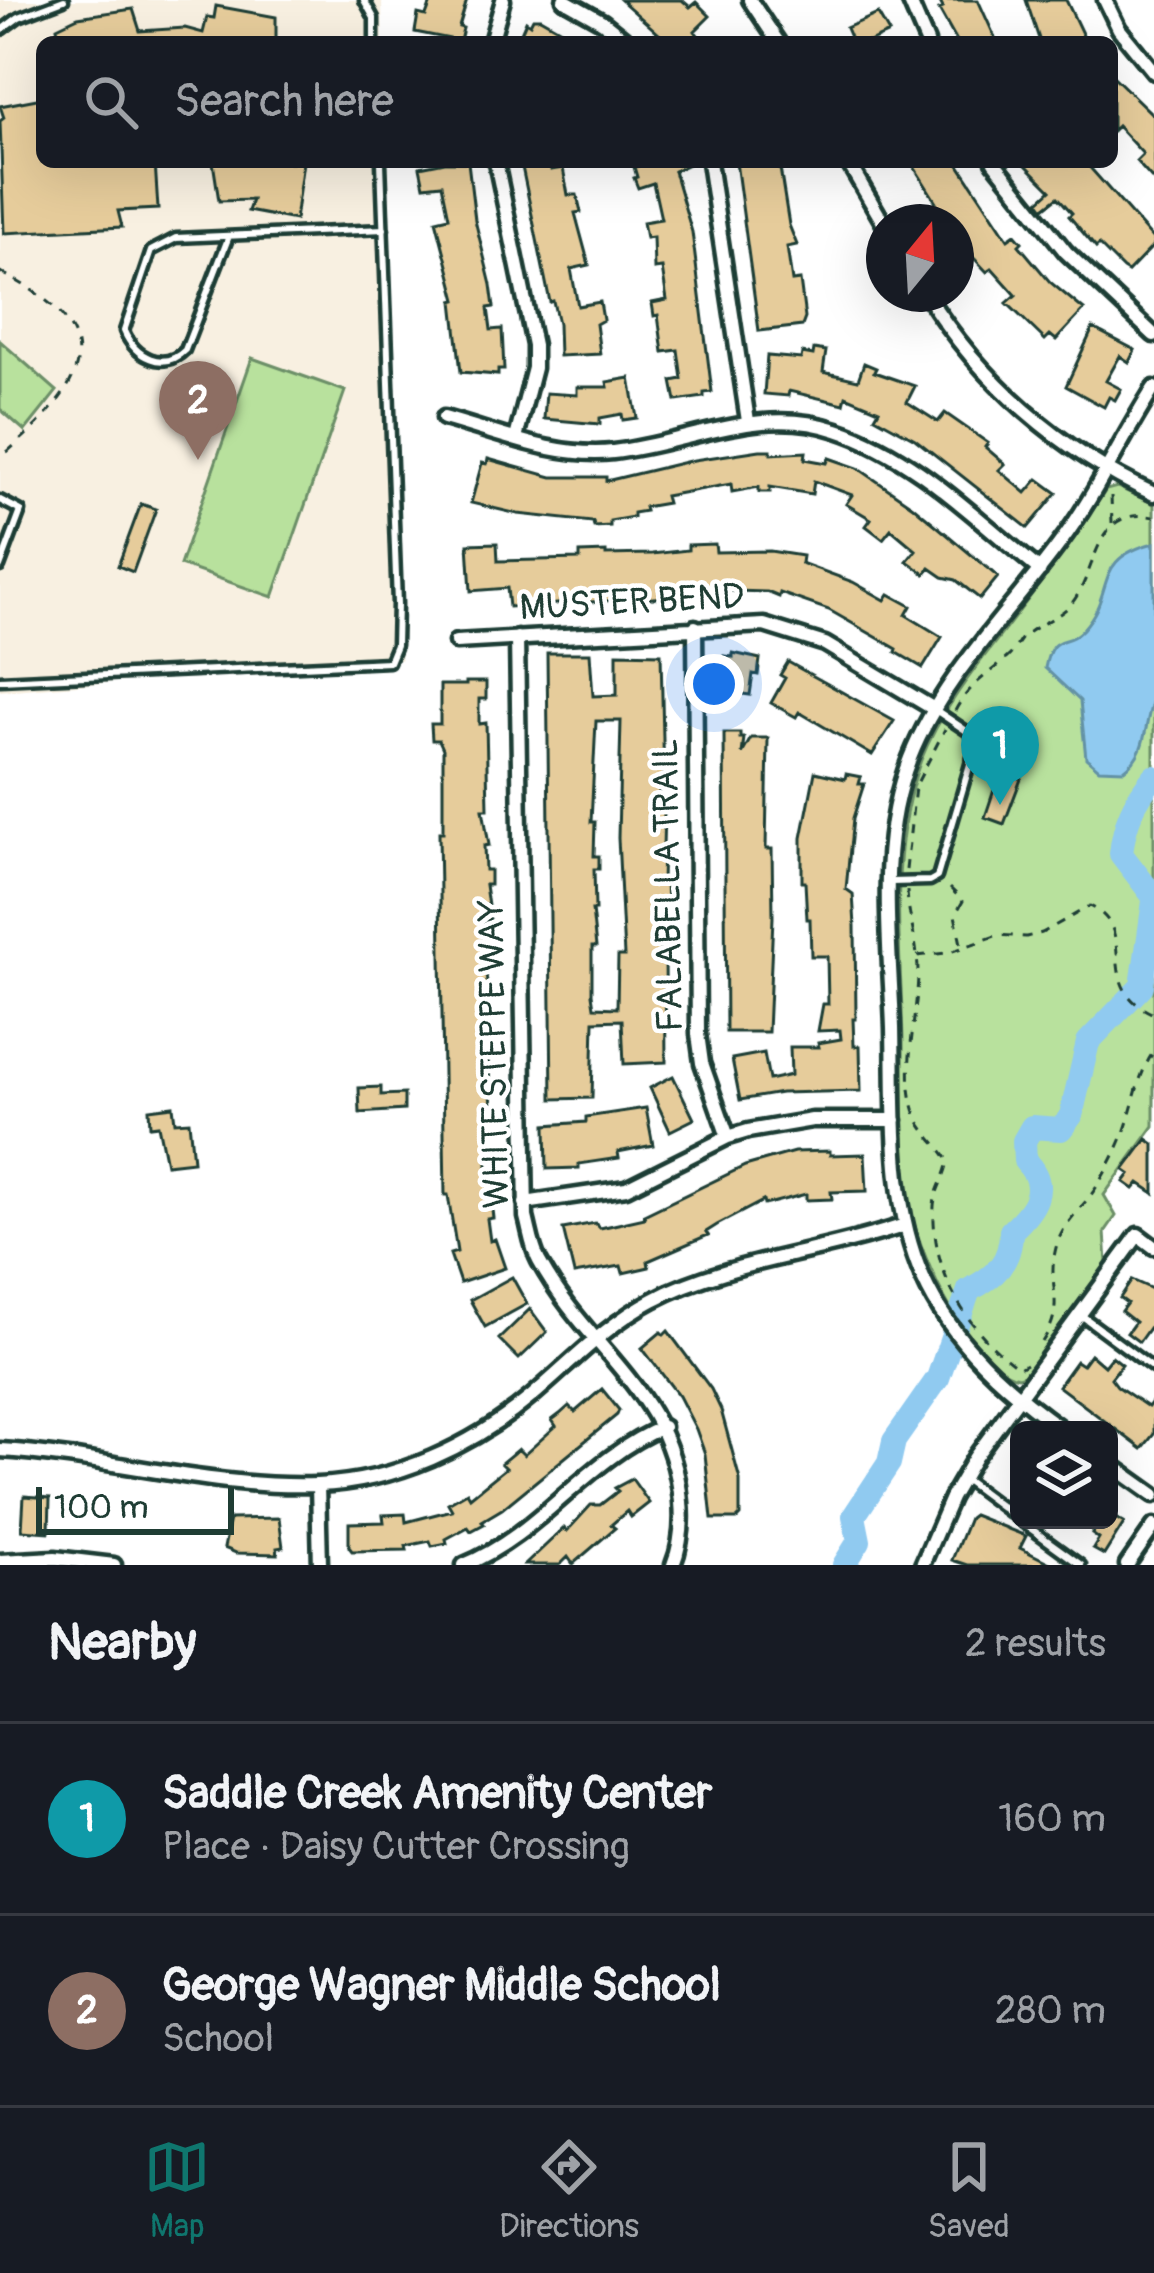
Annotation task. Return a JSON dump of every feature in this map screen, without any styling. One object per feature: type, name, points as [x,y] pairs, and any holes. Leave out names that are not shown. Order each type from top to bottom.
[{"type":"street","points":[[493,36],[503,0]]},
{"type":"street","points":[[564,0],[620,36]]},
{"type":"street","points":[[750,0],[774,36]]},
{"type":"street","points":[[909,0],[924,36]]},
{"type":"street","points":[[1105,0],[1119,29],[1154,72]]},
{"type":"street","points":[[497,168],[534,346],[534,368],[516,438]]},
{"type":"street","points":[[710,168],[748,421]]},
{"type":"street","points":[[851,168],[872,204]]},
{"type":"street","points":[[999,168],[1066,252],[1154,335]]},
{"type":"street","points":[[939,312],[975,361],[1014,402],[1105,469],[1154,494]]},
{"type":"street","points":[[1051,1421],[1018,1397],[964,1344],[936,1303],[905,1225],[895,1120],[888,859],[900,787],[934,709],[1071,527],[1154,388]]},
{"type":"street","points":[[444,418],[553,449],[613,452],[748,421],[836,429],[912,468],[1040,570]]},
{"type":"street","name":"MUSTER BEND","points":[[456,642],[741,623],[794,632],[825,644],[934,709]]},
{"type":"street","name":"FALABELLA TRAIL","points":[[695,627],[698,1034],[702,1063],[728,1137]]},
{"type":"street","name":"WHITE STEPPE WAY","points":[[517,638],[525,1203],[536,1256],[663,1427],[679,1471],[682,1519],[673,1565]]},
{"type":"street","points":[[525,1203],[626,1188],[728,1137],[812,1120],[895,1120]]},
{"type":"street","points":[[0,1450],[258,1482],[318,1485],[386,1474],[474,1437],[533,1395],[594,1340],[656,1298],[697,1282],[905,1225]]},
{"type":"street","points":[[922,1565],[962,1478],[1018,1397],[1138,1235],[1154,1246]]},
{"type":"street","points":[[464,1565],[520,1534],[623,1447],[663,1427]]},
{"type":"street","points":[[1118,1469],[1154,1495]]},
{"type":"street","points":[[318,1485],[320,1565]]},
{"type":"street","points":[[1127,1565],[1154,1526]]},
{"type":"street","points":[[0,1561],[114,1565]]},
{"type":"lane","points":[[0,31],[20,17],[64,0]]},
{"type":"lane","points":[[364,0],[374,18],[374,36]]},
{"type":"lane","points":[[0,680],[389,662],[396,645],[397,604],[381,168]]},
{"type":"lane","points":[[229,236],[185,350],[175,360],[160,362],[140,354],[124,332],[151,251],[176,238],[384,229]]},
{"type":"lane","points":[[0,500],[21,511],[0,567]]},
{"type":"lane","points":[[889,882],[937,877],[975,747],[974,736],[965,727],[934,709]]},
{"type":"lane","points":[[1081,1315],[1154,1369]]},
{"type":"lane","points":[[962,1478],[1010,1513]]},
{"type":"lane","points":[[1031,1529],[1081,1565]]},
{"type":"path","points":[[0,272],[56,308],[79,351],[76,375],[63,393],[0,458]]},
{"type":"path","points":[[1111,496],[1112,525]]},
{"type":"path","points":[[956,711],[974,683],[1013,653],[1022,637],[1067,609],[1086,584],[1098,543],[1112,525],[1131,516],[1154,517]]},
{"type":"path","points":[[906,870],[915,787],[946,726]]},
{"type":"path","points":[[950,887],[963,901],[955,915],[962,949]]},
{"type":"path","points":[[907,890],[908,925],[917,956],[910,1025],[913,1105],[919,1123],[948,1160],[934,1201],[936,1255],[959,1303],[988,1342],[1019,1368],[1027,1364]]},
{"type":"path","points":[[917,956],[962,949],[998,935],[1026,938],[1090,906],[1107,914],[1115,928],[1118,971],[1130,999],[1154,1014]]},
{"type":"path","points":[[1040,1345],[1057,1313],[1053,1256],[1059,1238],[1068,1220],[1098,1186],[1125,1131],[1142,1068],[1154,1051]]},
{"type":"shaded area","points":[[0,0],[382,0],[383,36],[36,36],[36,168],[386,168],[401,660],[0,691]]},
{"type":"green space","points":[[0,341],[57,391],[25,431],[0,409]]},
{"type":"green space","points":[[252,358],[345,391],[273,597],[180,565]]},
{"type":"green space","points":[[1117,487],[1154,504],[1154,1126],[1104,1195],[1116,1216],[1105,1232],[1107,1263],[1018,1377],[982,1353],[950,1308],[912,1214],[905,1150],[900,864],[910,794],[929,741],[949,706],[1106,490]]},
{"type":"water","points":[[1154,543],[1154,697],[1142,746],[1132,763],[1124,770],[1099,769],[1086,758],[1080,701],[1045,668],[1055,644],[1076,635],[1093,615],[1112,567],[1134,550]]},
{"type":"building","points":[[432,0],[467,0],[461,36],[415,32],[418,14],[426,16]]},
{"type":"building","points":[[621,0],[682,0],[690,7],[696,2],[710,16],[695,31],[699,36],[661,36]]},
{"type":"building","points":[[939,0],[978,0],[994,36],[954,36],[939,10],[943,8]]},
{"type":"building","points":[[1026,0],[1066,0],[1083,36],[1038,36]]},
{"type":"building","points":[[216,6],[276,17],[276,36],[59,36],[57,27],[78,17],[133,9],[140,31],[185,28],[203,33],[207,17],[214,18]]},
{"type":"building","points":[[878,14],[889,33],[849,36],[846,28]]},
{"type":"building","points":[[533,18],[540,18],[572,36],[520,36],[526,21],[530,24]]},
{"type":"building","points":[[1118,81],[1154,116],[1154,181],[1136,161],[1143,154],[1118,127]]},
{"type":"building","points":[[36,99],[36,168],[155,168],[158,209],[118,211],[122,227],[4,233],[0,121],[4,118],[0,106]]},
{"type":"building","points":[[214,168],[302,168],[295,220],[248,211],[252,200],[219,201]]},
{"type":"building","points":[[420,168],[469,168],[491,285],[491,330],[502,329],[504,370],[498,370],[498,375],[461,372],[453,301],[457,300],[436,220],[449,217],[442,184],[424,186]]},
{"type":"building","points":[[522,168],[563,168],[568,195],[577,195],[581,212],[575,213],[589,265],[571,269],[578,306],[600,302],[603,320],[596,324],[600,354],[559,356],[558,324]]},
{"type":"building","points":[[634,168],[680,168],[674,171],[692,232],[712,392],[704,397],[676,401],[672,381],[682,379],[678,350],[663,352],[652,303],[667,300],[662,268],[654,269],[653,237],[646,238],[643,222],[661,219],[653,183],[638,188]]},
{"type":"building","points":[[737,168],[780,168],[797,245],[787,247],[792,281],[800,280],[802,326],[759,331]]},
{"type":"building","points":[[915,168],[961,168],[1008,239],[1015,234],[1050,282],[1084,310],[1056,340],[1050,335],[1045,340],[1007,303],[1016,295],[992,268],[987,272],[974,258],[974,204],[934,204]]},
{"type":"building","points":[[1029,168],[1090,168],[1154,245],[1128,272],[1099,245],[1096,248],[1058,197],[1044,208],[1039,201],[1051,190]]},
{"type":"building","points":[[1093,328],[1135,350],[1129,362],[1120,356],[1106,381],[1121,389],[1104,407],[1066,386]]},
{"type":"building","points":[[814,349],[826,351],[823,372],[858,380],[864,363],[876,368],[874,372],[915,386],[907,402],[938,422],[945,413],[988,443],[985,447],[1005,464],[999,470],[1026,493],[1038,479],[1057,493],[1028,528],[915,439],[875,417],[879,410],[846,396],[844,404],[789,391],[788,396],[764,394],[767,356],[801,359],[802,353],[813,355]]},
{"type":"building","points":[[630,378],[637,418],[623,420],[622,414],[600,418],[600,424],[544,419],[546,393],[577,395],[577,387],[608,387],[607,382]]},
{"type":"building","points":[[760,450],[806,452],[805,459],[827,463],[829,458],[858,468],[913,506],[998,577],[980,599],[930,568],[925,574],[907,561],[916,550],[891,529],[883,539],[866,526],[871,519],[846,504],[852,495],[814,481],[812,494],[770,487],[770,492],[759,492],[759,487],[732,492],[731,484],[665,496],[667,503],[644,507],[645,511],[633,517],[610,521],[610,526],[471,503],[482,463],[487,464],[488,459],[552,477],[606,477],[606,481]]},
{"type":"building","points":[[141,504],[156,509],[133,572],[118,566]]},
{"type":"building","points":[[497,543],[498,561],[580,559],[580,553],[652,554],[715,544],[716,552],[802,556],[801,563],[885,600],[889,594],[911,606],[906,615],[942,637],[923,668],[829,610],[767,592],[702,590],[702,595],[509,607],[507,588],[471,591],[468,544]]},
{"type":"building","points":[[547,653],[590,653],[593,696],[617,695],[617,653],[661,654],[664,783],[659,783],[659,806],[664,812],[662,881],[666,881],[667,908],[666,931],[659,931],[660,956],[665,956],[666,1062],[624,1064],[622,1020],[594,1021],[592,1098],[552,1099]],"holes":[[[596,721],[621,721],[618,838],[624,956],[618,956],[617,1008],[594,1007],[592,910],[599,856],[594,856],[595,822],[591,822]]]},
{"type":"building","points":[[733,653],[760,659],[750,695],[720,691],[724,656],[733,657]]},
{"type":"building","points":[[788,662],[894,721],[872,755],[799,712],[796,717],[771,703]]},
{"type":"building","points":[[486,682],[486,699],[479,699],[479,724],[486,723],[488,809],[483,809],[489,845],[484,846],[485,870],[490,870],[490,885],[485,885],[490,920],[483,920],[483,944],[489,947],[490,960],[485,960],[492,1106],[488,1106],[487,1166],[493,1218],[487,1219],[490,1241],[495,1239],[505,1268],[460,1283],[450,1254],[457,1252],[445,1195],[439,832],[443,832],[443,749],[439,740],[432,740],[431,724],[440,724],[440,685]]},
{"type":"building","points":[[724,733],[740,733],[742,754],[751,738],[768,738],[766,849],[772,849],[773,917],[768,1032],[726,1032]]},
{"type":"building","points":[[1003,763],[1024,771],[1004,824],[985,817]]},
{"type":"building","points":[[815,772],[845,779],[846,774],[861,777],[859,784],[864,784],[853,818],[846,889],[853,894],[854,1046],[860,1046],[861,1091],[781,1093],[740,1100],[732,1059],[764,1053],[769,1080],[791,1075],[790,1047],[819,1047],[818,1043],[841,1039],[840,1030],[818,1031],[823,1004],[828,1004],[827,956],[811,956],[802,882],[802,838]]},
{"type":"building","points":[[673,1076],[694,1119],[670,1131],[650,1088]]},
{"type":"building","points":[[381,1087],[381,1095],[404,1094],[404,1110],[360,1113],[359,1088]]},
{"type":"building","points":[[173,1106],[175,1122],[189,1121],[193,1161],[166,1164],[158,1125],[150,1126],[149,1109]]},
{"type":"building","points":[[646,1108],[653,1145],[618,1152],[619,1158],[579,1164],[579,1168],[547,1169],[546,1125],[586,1122],[586,1117]]},
{"type":"building","points":[[1147,1139],[1154,1144],[1154,1193],[1139,1183],[1134,1189],[1124,1182],[1130,1174],[1124,1170]]},
{"type":"building","points":[[830,1151],[830,1155],[865,1154],[867,1191],[831,1192],[832,1199],[806,1200],[806,1194],[764,1205],[763,1201],[717,1225],[708,1235],[648,1261],[649,1267],[574,1274],[563,1229],[595,1223],[600,1228],[645,1218],[745,1166],[794,1152]]},
{"type":"building","points":[[512,1277],[527,1304],[485,1327],[470,1300]]},
{"type":"building","points":[[1132,1280],[1154,1290],[1154,1332],[1149,1328],[1139,1342],[1127,1333],[1135,1322],[1121,1311],[1127,1303],[1120,1298]]},
{"type":"building","points":[[530,1309],[547,1332],[519,1359],[499,1339]]},
{"type":"building","points":[[668,1331],[721,1410],[740,1480],[737,1519],[712,1519],[705,1454],[696,1429],[679,1396],[642,1348]]},
{"type":"building","points":[[1090,1354],[1104,1366],[1112,1356],[1122,1364],[1111,1378],[1117,1386],[1148,1407],[1154,1399],[1154,1434],[1142,1449],[1118,1431],[1118,1421],[1105,1421],[1058,1386],[1076,1361],[1082,1365]]},
{"type":"building","points":[[602,1389],[619,1410],[617,1415],[484,1524],[432,1546],[430,1541],[406,1546],[407,1550],[352,1551],[349,1547],[349,1523],[384,1522],[383,1515],[405,1514],[406,1522],[452,1510],[448,1503],[467,1492],[470,1497],[506,1468],[501,1463],[518,1449],[524,1455],[556,1426],[552,1420],[569,1406],[575,1412]]},
{"type":"building","points":[[632,1479],[649,1503],[631,1517],[627,1511],[611,1525],[615,1528],[573,1564],[568,1557],[560,1565],[525,1565],[591,1505],[600,1505],[618,1491],[615,1488]]},
{"type":"building","points":[[24,1496],[50,1498],[49,1532],[22,1530]]},
{"type":"building","points":[[973,1515],[1026,1536],[1020,1548],[1054,1565],[967,1565],[952,1560]]},
{"type":"building","points":[[279,1518],[283,1547],[277,1548],[278,1554],[236,1553],[224,1548],[230,1519]]},
{"type":"building","points":[[1118,1520],[1124,1523],[1104,1555],[1093,1549],[1099,1539],[1094,1531],[1118,1529]]},
{"type":"waterway","points":[[1154,777],[1131,813],[1121,854],[1154,897]]},
{"type":"waterway","points":[[844,1565],[859,1541],[854,1516],[889,1463],[894,1441],[938,1378],[969,1290],[1000,1267],[1011,1231],[1036,1198],[1037,1180],[1025,1161],[1024,1141],[1032,1127],[1061,1129],[1071,1116],[1088,1042],[1142,986],[1154,901]]},
{"type":"place","name":"George Wagner Middle School","points":[[198,460]]},
{"type":"place","name":"Saddle Creek Amenity Center","points":[[1000,805]]}]
